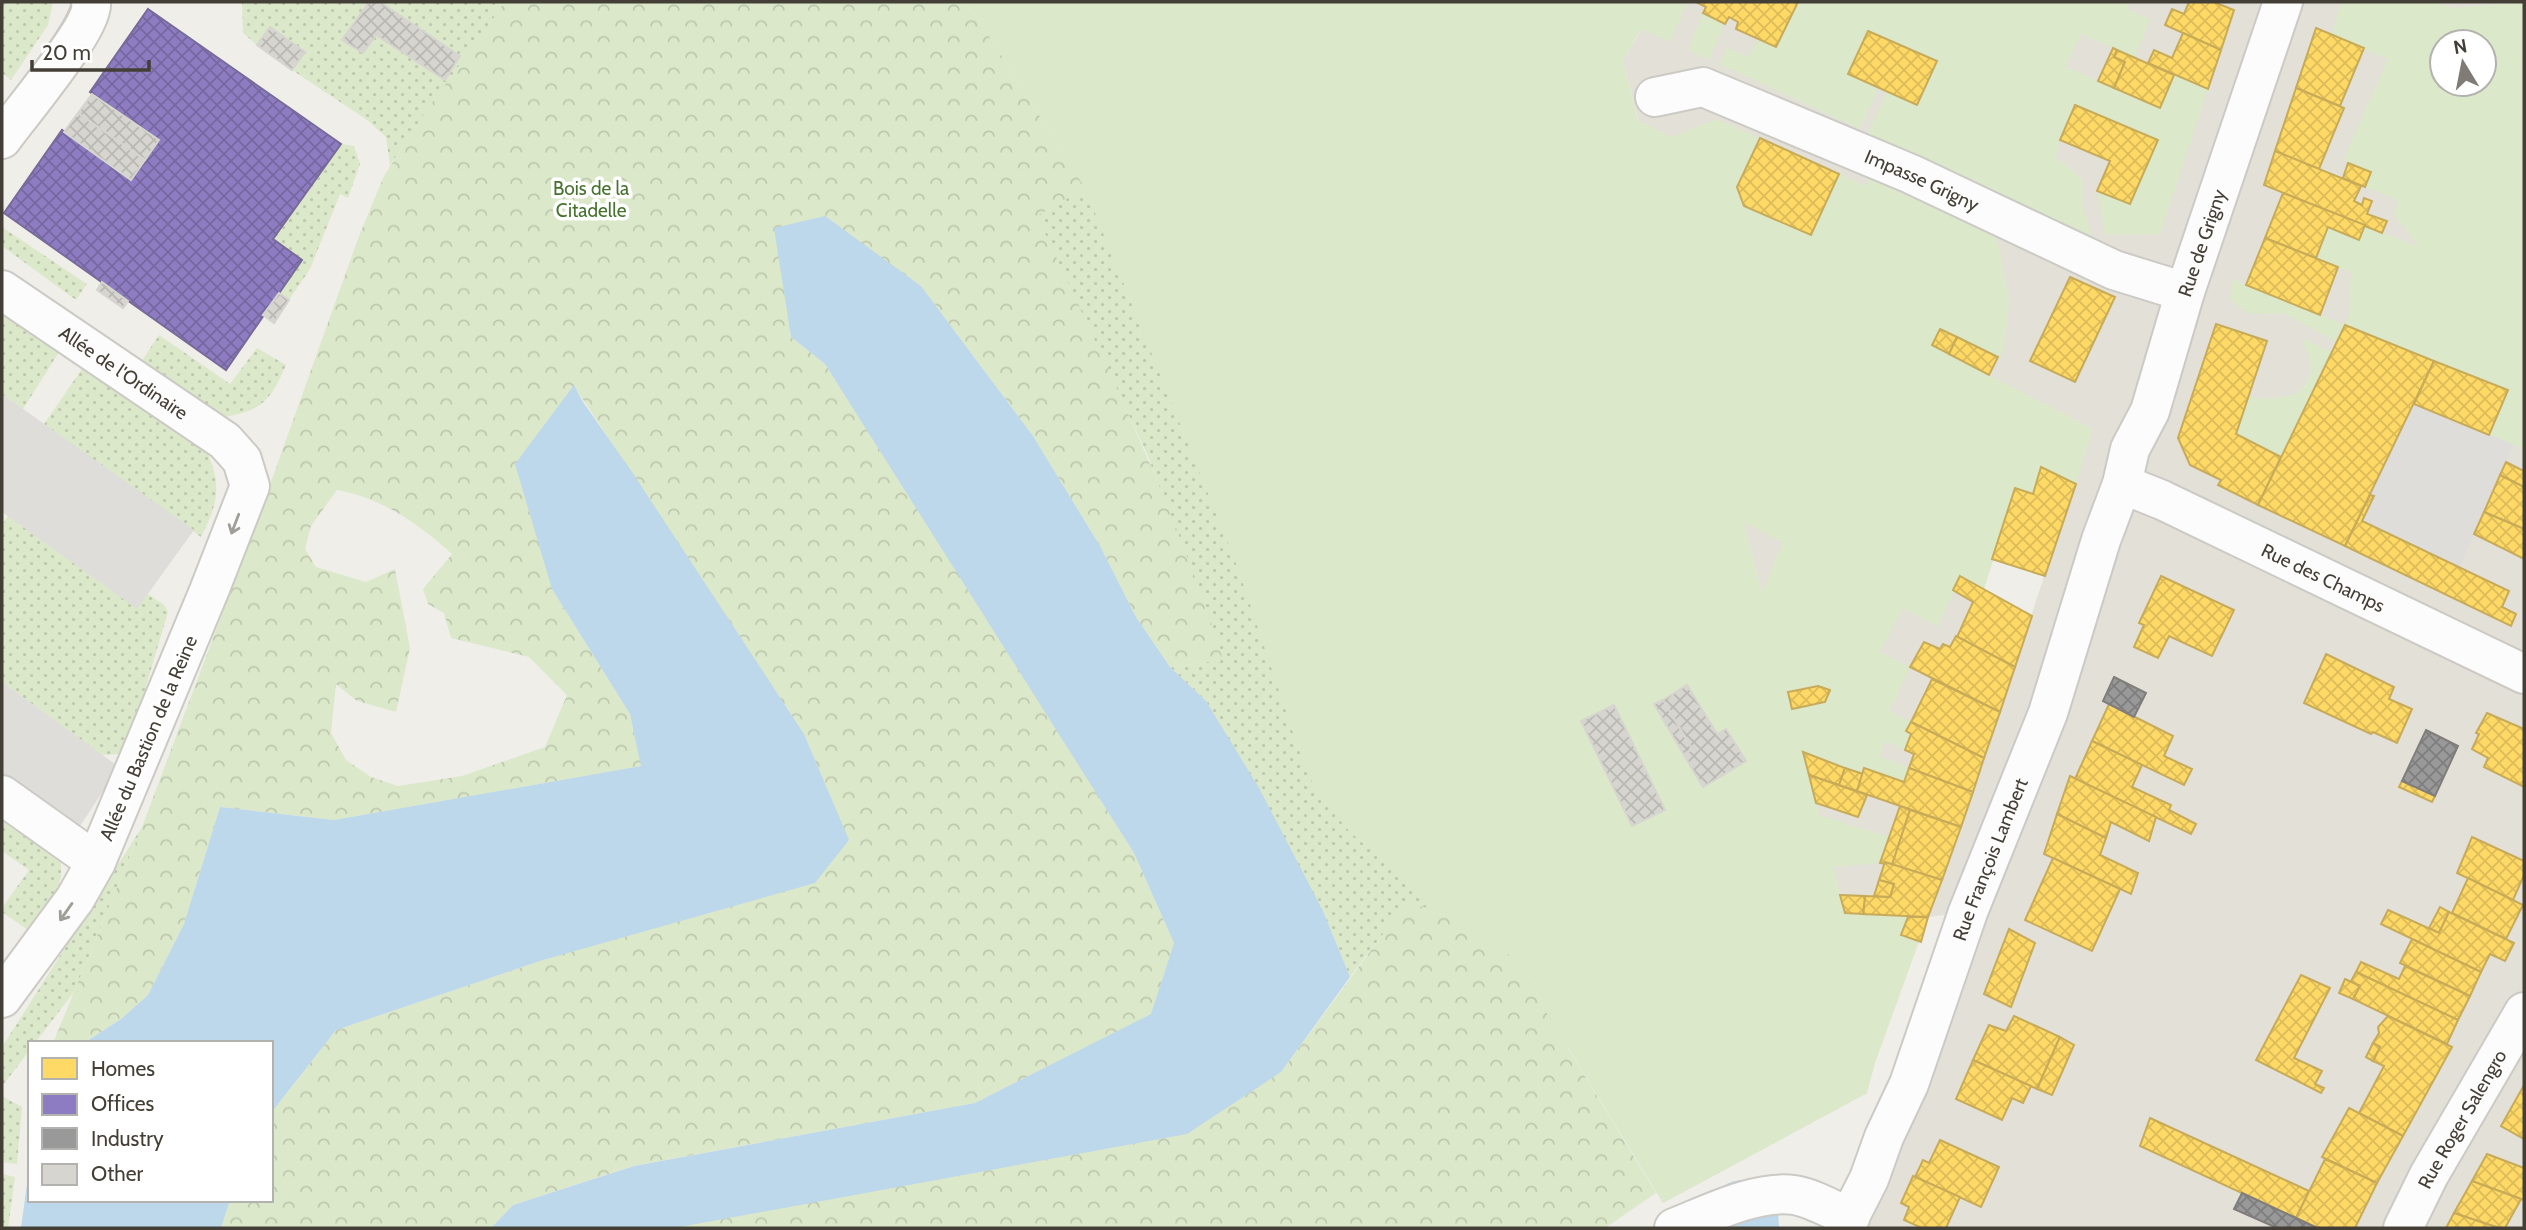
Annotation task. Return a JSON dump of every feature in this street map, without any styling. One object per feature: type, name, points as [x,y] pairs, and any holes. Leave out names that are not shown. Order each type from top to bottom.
[{"type":"street","points":[[2,139],[80,34],[92,8],[91,2]]},
{"type":"street","name":"Rue de Grigny","points":[[2122,484],[2130,449],[2150,411],[2185,292],[2283,2]]},
{"type":"street","name":"Impasse Grigny","points":[[1655,97],[1703,87],[1911,174],[2114,270],[2185,292]]},
{"type":"street","name":"Allée de l'Ordinaire","points":[[2,290],[225,441],[242,460]]},
{"type":"street","name":"Allée du Bastion de la Reine","points":[[2,998],[75,899],[96,862],[204,604],[250,485],[242,460]]},
{"type":"street","name":"Rue des Champs","points":[[2122,484],[2162,500],[2524,674]]},
{"type":"street","name":"Rue François Lambert","points":[[1847,1223],[1909,1084],[1968,912],[2048,713],[2122,484]]},
{"type":"street","points":[[2,795],[96,862]]},
{"type":"street","name":"Rue Roger Salengro","points":[[2403,1228],[2429,1175],[2524,1012]]},
{"type":"street","points":[[1674,1228],[1771,1194],[1797,1196],[1847,1223]]},
{"type":"shaded area","points":[[1657,2],[2524,2],[2524,1228],[1844,1228],[1968,912],[1928,917],[1845,913],[1723,443],[2031,616],[2093,429],[1661,207],[1623,61]]},
{"type":"shaded area","points":[[2,394],[194,530],[137,609],[2,512]]},
{"type":"shaded area","points":[[2414,404],[2513,444],[2460,567],[2362,521],[2373,497],[2370,495]]},
{"type":"shaded area","points":[[2,682],[119,767],[76,832],[2,779]]},
{"type":"green space","points":[[2,2],[53,2],[48,25],[11,80],[2,73]]},
{"type":"green space","points":[[242,2],[505,2],[390,165],[386,137],[367,120],[292,70],[305,51],[270,27],[257,45],[243,33]]},
{"type":"green space","name":"Bois de la Citadelle","points":[[505,2],[964,2],[978,18],[1085,188],[1037,216],[1161,490],[1223,660],[1170,667],[1136,617],[1100,546],[1033,436],[921,286],[875,254],[786,296],[791,337],[825,364],[1134,853],[1174,943],[1151,1015],[975,1103],[633,1166],[513,1205],[491,1228],[221,1228],[229,1202],[273,1202],[273,1110],[336,1030],[543,960],[849,841],[804,734],[574,386],[552,589],[630,714],[642,766],[334,820],[220,807],[184,924],[148,995],[121,1019],[87,1041],[54,1041],[142,827],[257,521],[359,236],[384,176],[423,115]],"holes":[[[337,490],[369,499],[399,514],[452,554],[423,589],[428,604],[444,613],[451,638],[529,657],[567,695],[545,747],[462,776],[398,786],[371,777],[346,760],[331,733],[336,684],[357,701],[396,712],[410,648],[395,569],[366,582],[316,567],[305,549],[311,526]]]},
{"type":"green space","points":[[964,2],[1688,2],[1670,42],[1641,29],[1623,61],[1638,120],[1672,137],[1717,119],[1760,138],[1737,187],[1744,206],[1811,235],[1839,174],[1865,186],[1870,179],[1997,237],[2010,300],[2004,351],[1998,357],[1940,329],[1932,345],[2093,429],[2076,484],[2042,467],[2033,494],[2016,489],[1984,589],[1960,577],[1938,627],[1903,608],[1880,652],[1910,667],[1890,711],[1911,722],[1906,731],[1911,734],[1905,750],[1886,741],[1880,756],[1909,768],[1904,782],[1863,774],[1804,753],[1820,815],[1889,837],[1880,863],[1834,867],[1845,913],[1928,917],[1875,1063],[1867,1093],[1663,1203],[1514,959],[1462,916],[1438,910],[1349,831],[1324,802],[1306,771],[1237,566],[1085,188],[978,18]],"holes":[[[1744,522],[1782,542],[1763,593],[1762,593]]]},
{"type":"green space","points":[[1798,2],[2129,2],[2127,9],[2150,19],[2135,58],[2081,34],[2066,67],[2160,107],[2174,75],[2208,89],[2160,234],[2105,235],[2097,191],[2130,204],[2158,140],[2076,106],[2060,140],[2056,158],[2082,180],[2082,204],[2092,236],[1868,133],[1887,91],[1918,105],[1936,61],[1868,31],[1848,74],[1879,88],[1860,129],[1719,64],[1727,47],[1748,57],[1758,39],[1776,47]]},
{"type":"green space","points":[[2341,2],[2434,2],[2454,8],[2524,2],[2524,448],[2489,435],[2507,390],[2345,325],[2349,313],[2352,273],[2316,258],[2328,227],[2359,240],[2365,225],[2419,247],[2394,215],[2398,200],[2365,187],[2371,172],[2343,160],[2388,59],[2332,35]]},
{"type":"green space","points":[[1703,13],[1725,24],[1709,60],[1688,50]]},
{"type":"green space","points":[[341,144],[354,146],[360,164],[348,198],[340,194],[310,269],[289,300],[279,293],[302,260],[273,239]]},
{"type":"green space","points":[[1065,157],[1854,1072],[1867,1093],[1663,1203],[1569,1048],[1406,904],[1350,977],[1323,911],[1206,701],[1170,667],[1222,660],[1147,454],[1036,216],[1085,188]]},
{"type":"green space","points":[[2,227],[87,284],[76,300],[2,246]]},
{"type":"green space","points":[[2232,279],[2345,325],[2337,342],[2285,314],[2248,313],[2233,303],[2230,297]]},
{"type":"green space","points":[[2,308],[61,349],[23,409],[2,394]]},
{"type":"green space","points":[[159,335],[230,384],[257,348],[286,365],[264,402],[247,411],[223,417],[139,365]]},
{"type":"green space","points":[[2302,338],[2331,352],[2281,457],[2236,434],[2249,396],[2281,398],[2300,390],[2306,383],[2309,360]]},
{"type":"green space","points":[[84,366],[205,448],[214,472],[216,492],[212,513],[201,537],[44,424]]},
{"type":"green space","points":[[8,516],[137,608],[148,594],[164,605],[168,612],[138,713],[121,754],[102,755],[2,682],[2,525]]},
{"type":"green space","points":[[2,805],[58,850],[61,862],[61,877],[57,890],[28,930],[2,912],[2,908],[29,870],[2,851]]},
{"type":"green space","points":[[142,827],[74,992],[37,1041],[28,1041],[28,1053],[3,1085],[2,1047]]},
{"type":"green space","points":[[1406,903],[1462,916],[1514,959],[1656,1193],[1605,1228],[674,1228],[1281,1072]]},
{"type":"green space","points":[[2,1096],[22,1107],[17,1164],[2,1162]]},
{"type":"green space","points":[[2,1174],[15,1177],[8,1228],[2,1228]]},
{"type":"water","points":[[825,216],[921,286],[1033,436],[1100,546],[1136,617],[1170,667],[1206,701],[1259,788],[1323,911],[1350,977],[1281,1072],[1187,1134],[674,1228],[491,1228],[513,1205],[634,1166],[975,1103],[1151,1014],[1174,943],[1134,853],[825,364],[791,337],[774,228]]},
{"type":"water","points":[[574,385],[804,734],[849,840],[815,883],[543,960],[336,1030],[273,1110],[273,1041],[87,1041],[121,1019],[148,995],[184,924],[220,807],[334,820],[641,766],[630,714],[552,589],[515,464]]},
{"type":"water","points":[[28,1177],[28,1202],[229,1202],[221,1228],[21,1228]]},
{"type":"building: Homes","points":[[1696,2],[1798,2],[1776,47],[1736,29],[1738,22],[1729,17],[1725,24],[1703,13],[1706,7]]},
{"type":"building: Homes","points":[[2189,2],[2214,2],[2234,10],[2221,50],[2165,25],[2172,9],[2184,14]]},
{"type":"building: Homes","points":[[2316,28],[2364,48],[2340,106],[2296,88]]},
{"type":"building: Homes","points":[[1868,31],[1937,61],[1917,105],[1848,74]]},
{"type":"building: Homes","points":[[2183,33],[2221,50],[2208,89],[2148,63],[2154,50],[2172,58]]},
{"type":"building: Homes","points":[[2113,48],[2117,50],[2114,57],[2125,62],[2114,88],[2098,81]]},
{"type":"building: Homes","points":[[2117,50],[2174,75],[2160,108],[2114,88],[2125,62],[2114,57]]},
{"type":"building: Homes","points":[[2296,88],[2344,108],[2319,169],[2275,151]]},
{"type":"building: Homes","points":[[2075,105],[2158,140],[2130,204],[2097,191],[2110,161],[2060,140]]},
{"type":"building: Homes","points":[[1760,138],[1839,174],[1811,235],[1744,206],[1737,187]]},
{"type":"building: Homes","points":[[2275,151],[2361,186],[2354,201],[2362,205],[2364,198],[2372,201],[2367,214],[2387,221],[2382,233],[2264,185]]},
{"type":"building: Homes","points":[[2348,163],[2371,172],[2365,187],[2343,178]]},
{"type":"building: Homes","points":[[2283,193],[2365,225],[2359,240],[2328,227],[2316,258],[2265,238]]},
{"type":"building: Homes","points":[[2265,238],[2338,267],[2320,315],[2246,285]]},
{"type":"building: Homes","points":[[2070,277],[2115,297],[2075,382],[2030,361]]},
{"type":"building: Homes","points":[[2216,324],[2267,341],[2236,434],[2281,457],[2258,505],[2218,485],[2221,480],[2190,465],[2178,438]]},
{"type":"building: Homes","points":[[2345,325],[2434,361],[2345,546],[2258,505]]},
{"type":"building: Homes","points":[[1940,329],[1957,337],[1949,354],[1932,345]]},
{"type":"building: Homes","points":[[1957,337],[1998,357],[1989,375],[1949,354]]},
{"type":"building: Homes","points":[[2434,361],[2508,390],[2489,435],[2414,404]]},
{"type":"building: Homes","points":[[2506,462],[2524,471],[2524,487],[2500,475]]},
{"type":"building: Homes","points":[[2041,467],[2076,484],[2045,576],[1992,559],[2015,488],[2033,494]]},
{"type":"building: Homes","points":[[2500,475],[2524,487],[2524,529],[2484,512]]},
{"type":"building: Homes","points":[[2370,495],[2374,496],[2362,521],[2509,591],[2502,607],[2516,614],[2511,626],[2345,546]]},
{"type":"building: Homes","points":[[2484,512],[2524,529],[2524,559],[2474,534]]},
{"type":"building: Homes","points":[[1960,576],[2032,616],[2015,667],[1957,637],[1973,602],[1953,590]]},
{"type":"building: Homes","points":[[2161,576],[2234,610],[2212,656],[2169,636],[2158,658],[2134,647],[2144,625],[2139,623]]},
{"type":"building: Homes","points":[[1956,636],[2015,667],[2000,712],[1910,667],[1924,642],[1940,649],[1943,644],[1950,647]]},
{"type":"building: Homes","points":[[2326,654],[2394,687],[2389,699],[2412,709],[2397,743],[2304,703]]},
{"type":"building: Homes","points":[[1932,679],[2000,712],[1984,758],[1911,722]]},
{"type":"building: Homes","points":[[1818,686],[1830,690],[1825,702],[1792,709],[1788,692]]},
{"type":"building: Homes","points":[[2109,704],[2173,736],[2164,756],[2192,769],[2184,785],[2092,741]]},
{"type":"building: Homes","points":[[2487,713],[2524,729],[2524,787],[2484,767],[2488,758],[2472,749],[2479,734],[2476,733]]},
{"type":"building: Homes","points":[[1911,722],[1984,758],[1973,792],[1909,768],[1914,754],[1905,750],[1911,734],[1906,731]]},
{"type":"building: Homes","points":[[2092,741],[2142,765],[2132,787],[2171,805],[2169,810],[2196,824],[2191,834],[2075,779]]},
{"type":"building: Homes","points":[[1803,752],[1845,768],[1839,785],[1809,775]]},
{"type":"building: Homes","points":[[1845,768],[1863,774],[1857,791],[1839,785]]},
{"type":"building: Homes","points":[[1864,768],[1904,782],[1909,768],[1973,792],[1961,827],[1857,791]]},
{"type":"building: Homes","points":[[1809,775],[1867,795],[1858,817],[1816,803]]},
{"type":"building: Homes","points":[[2070,776],[2156,817],[2149,841],[2111,822],[2106,838],[2057,814]]},
{"type":"building: Homes","points":[[2402,781],[2435,796],[2432,802],[2399,787]]},
{"type":"building: Homes","points":[[1900,806],[1910,810],[1892,865],[1880,863]]},
{"type":"building: Homes","points":[[1910,810],[1961,827],[1942,880],[1892,865]]},
{"type":"building: Homes","points":[[2057,814],[2106,838],[2100,855],[2138,873],[2131,894],[2044,854]]},
{"type":"building: Homes","points":[[2472,837],[2524,861],[2524,875],[2513,900],[2457,873]]},
{"type":"building: Homes","points":[[2053,858],[2120,889],[2092,951],[2025,920]]},
{"type":"building: Homes","points":[[1885,862],[1942,880],[1928,917],[1863,914],[1865,896],[1890,897],[1894,884],[1879,880]]},
{"type":"building: Homes","points":[[2468,878],[2523,905],[2506,939],[2452,913]]},
{"type":"building: Homes","points":[[1879,880],[1894,884],[1890,897],[1874,896]]},
{"type":"building: Homes","points":[[1840,895],[1865,896],[1863,914],[1845,913]]},
{"type":"building: Homes","points":[[2440,907],[2449,912],[2439,933],[2429,928]]},
{"type":"building: Homes","points":[[2388,910],[2439,933],[2449,912],[2514,943],[2505,961],[2490,954],[2481,972],[2381,924]]},
{"type":"building: Homes","points":[[1908,917],[1928,917],[1921,942],[1901,935]]},
{"type":"building: Homes","points":[[2009,929],[2035,943],[2011,1007],[1984,994]]},
{"type":"building: Homes","points":[[2412,939],[2481,972],[2470,996],[2400,963]]},
{"type":"building: Homes","points":[[2361,962],[2399,979],[2405,966],[2470,996],[2458,1020],[2356,972]]},
{"type":"building: Homes","points":[[2356,972],[2458,1020],[2447,1044],[2353,999],[2360,986],[2351,981]]},
{"type":"building: Homes","points":[[2301,975],[2330,988],[2294,1058],[2322,1071],[2315,1084],[2324,1088],[2321,1093],[2256,1060]]},
{"type":"building: Homes","points":[[2345,979],[2360,986],[2353,999],[2339,993]]},
{"type":"building: Homes","points":[[2014,1016],[2060,1037],[2037,1089],[1973,1060],[1989,1025],[2006,1031]]},
{"type":"building: Homes","points":[[2388,1016],[2452,1047],[2403,1136],[2359,1113],[2384,1066],[2373,1061],[2380,1047],[2373,1043],[2379,1033],[2378,1027]]},
{"type":"building: Homes","points":[[2060,1037],[2074,1045],[2052,1095],[2037,1089]]},
{"type":"building: Homes","points":[[2373,1043],[2380,1047],[2373,1061],[2366,1057]]},
{"type":"building: Homes","points":[[1973,1060],[2031,1086],[2023,1103],[2012,1098],[2002,1120],[1956,1099]]},
{"type":"building: Homes","points":[[2524,1085],[2524,1139],[2501,1126]]},
{"type":"building: Homes","points":[[2349,1108],[2403,1136],[2377,1183],[2322,1157]]},
{"type":"building: Homes","points":[[2150,1118],[2309,1191],[2296,1218],[2140,1146]]},
{"type":"building: Homes","points":[[1940,1140],[1999,1167],[1981,1207],[1915,1177],[1923,1160],[1929,1163]]},
{"type":"building: Homes","points":[[2487,1154],[2524,1168],[2524,1200],[2472,1181]]},
{"type":"building: Homes","points":[[2325,1159],[2377,1183],[2355,1228],[2318,1228],[2296,1218]]},
{"type":"building: Homes","points":[[1913,1176],[1960,1197],[1946,1228],[1922,1228],[1904,1220],[1909,1207],[1901,1203]]},
{"type":"building: Homes","points":[[2472,1181],[2521,1199],[2505,1228],[2454,1213]]},
{"type":"building: Homes","points":[[2454,1213],[2499,1228],[2446,1228]]},
{"type":"building: Offices","points":[[148,9],[341,144],[273,239],[302,260],[226,370],[4,213],[62,130],[131,180],[159,140],[90,92]]},
{"type":"building: Industry","points":[[2114,677],[2146,693],[2134,717],[2103,701]]},
{"type":"building: Industry","points":[[2426,730],[2458,746],[2435,796],[2402,781]]},
{"type":"building: Industry","points":[[2242,1193],[2317,1228],[2277,1228],[2234,1209]]},
{"type":"building: Other","points":[[369,2],[380,2],[460,56],[445,80],[376,35],[363,53],[342,40]]},
{"type":"building: Other","points":[[270,27],[305,52],[292,70],[257,45]]},
{"type":"building: Other","points":[[92,94],[159,140],[145,160],[78,113]]},
{"type":"building: Other","points":[[78,113],[145,160],[131,180],[64,132]]},
{"type":"building: Other","points":[[102,282],[128,301],[123,308],[97,290]]},
{"type":"building: Other","points":[[279,293],[289,300],[274,323],[263,315]]},
{"type":"building: Other","points":[[1687,685],[1717,734],[1726,729],[1746,761],[1703,787],[1684,755],[1692,749],[1663,700]]},
{"type":"building: Other","points":[[1663,700],[1692,749],[1684,755],[1654,704]]},
{"type":"building: Other","points":[[1614,705],[1665,810],[1632,826],[1581,721]]},
{"type":"waterway","points":[[1743,1215],[1744,1228]]}]
